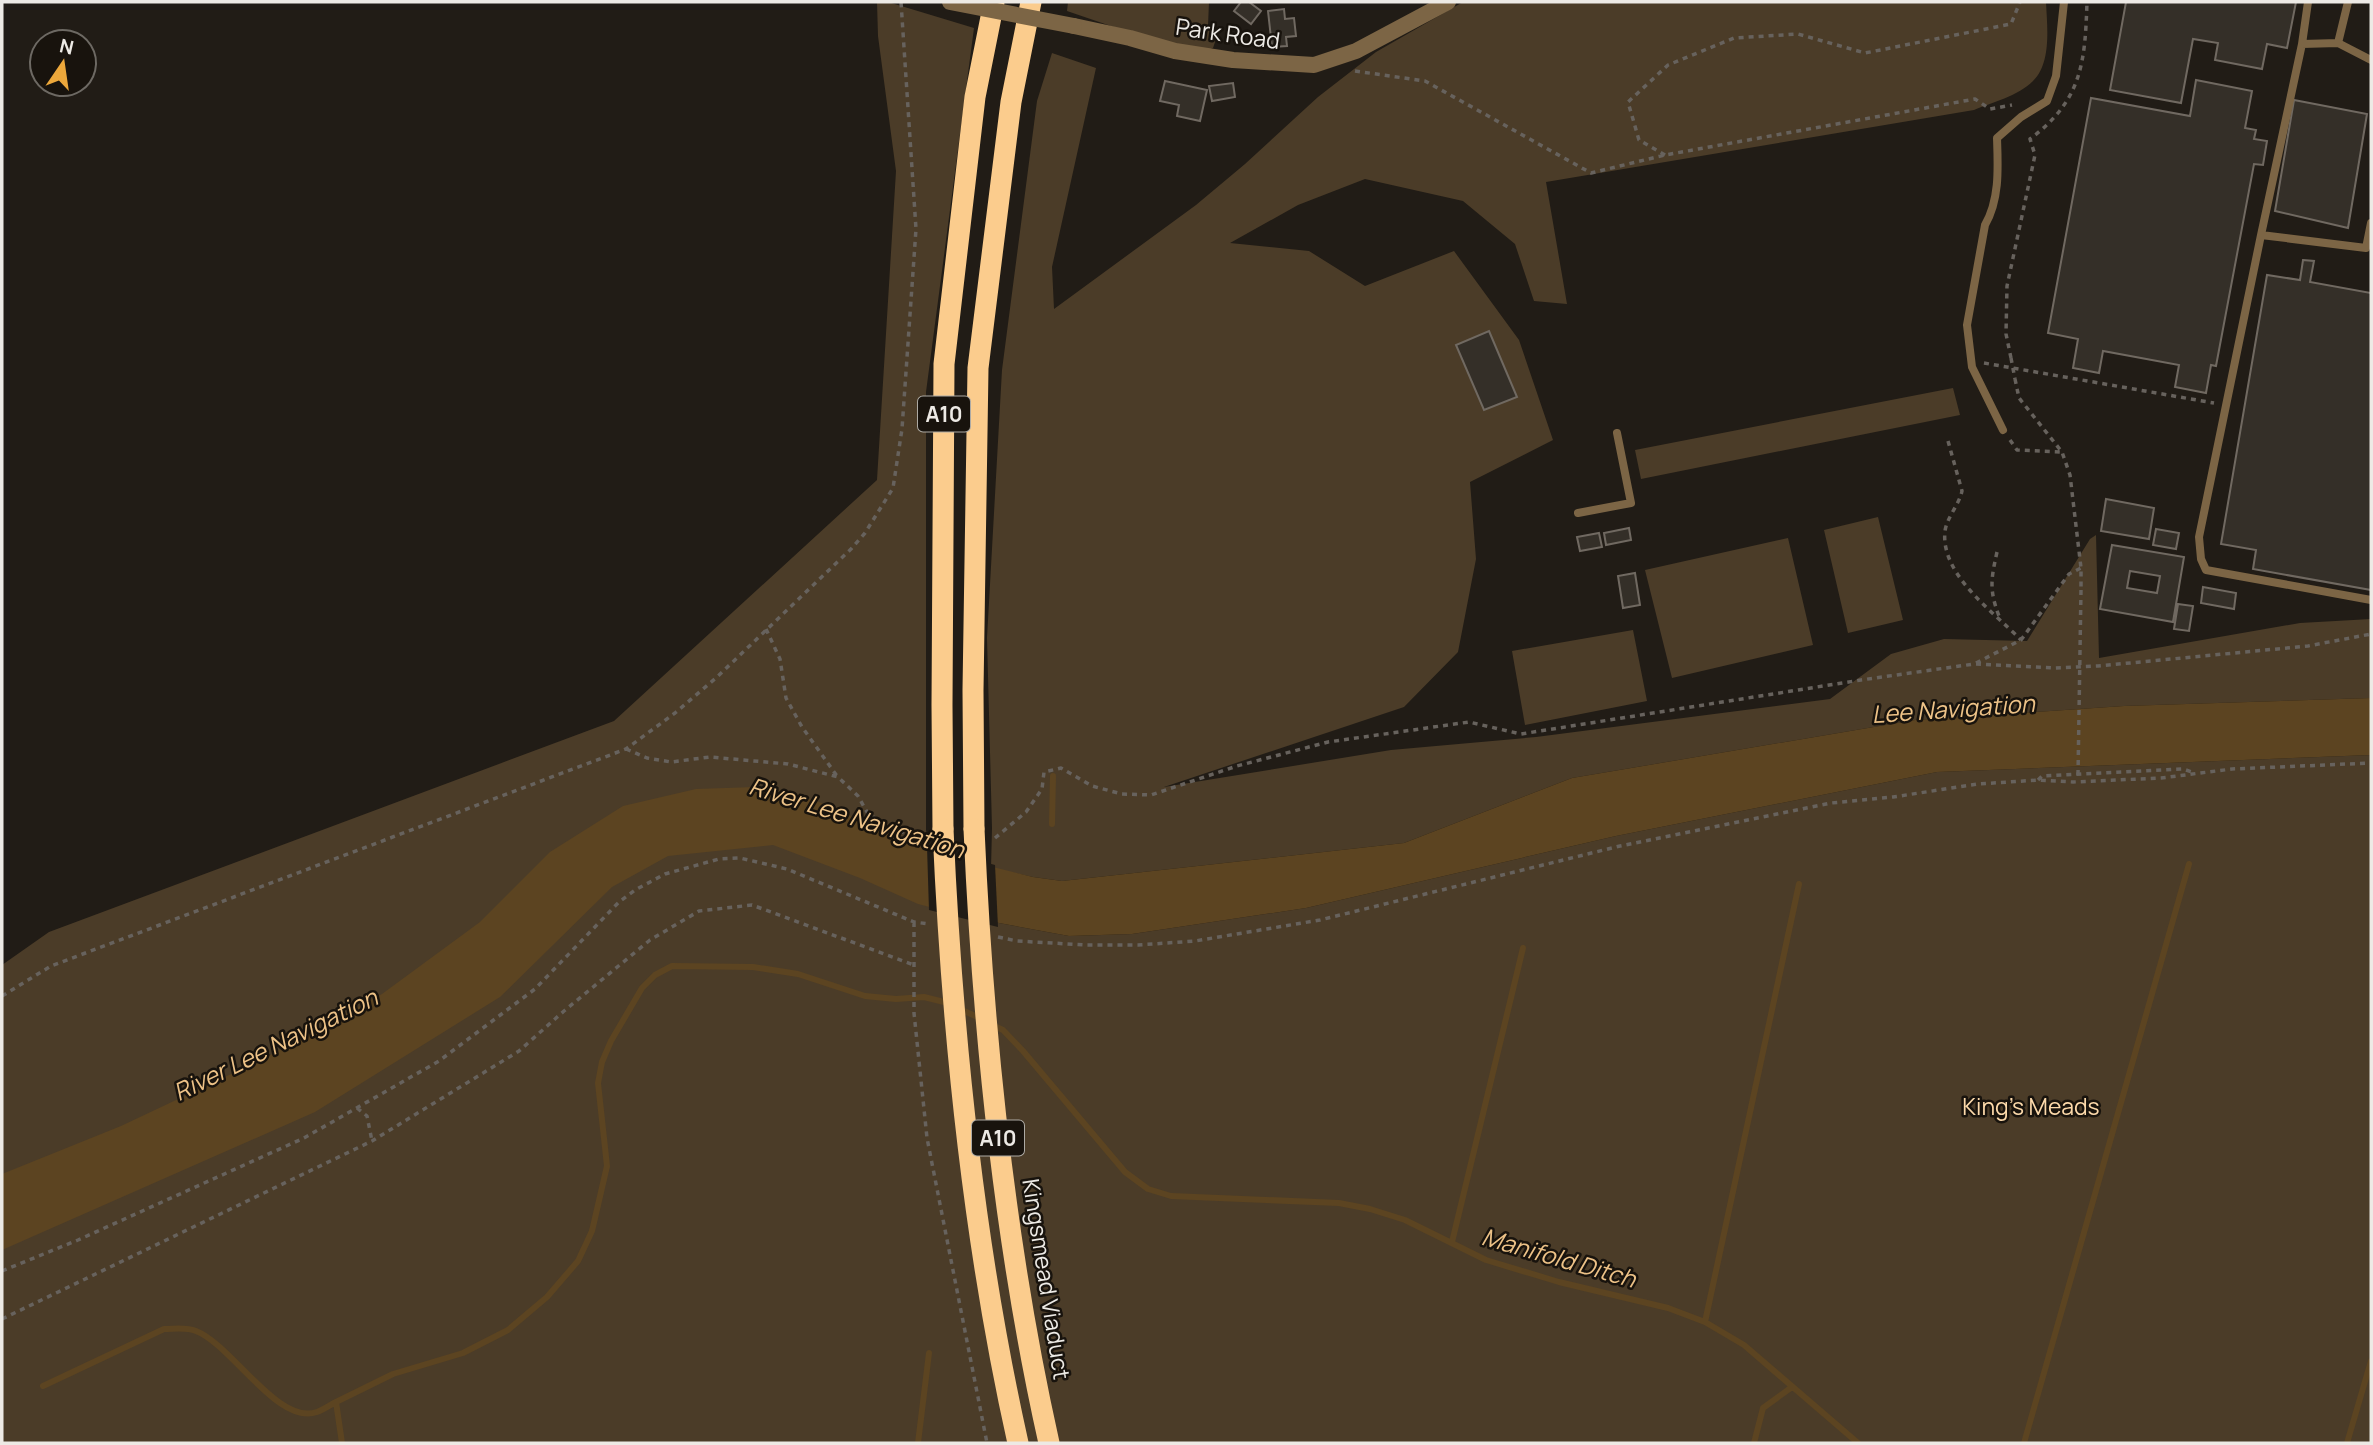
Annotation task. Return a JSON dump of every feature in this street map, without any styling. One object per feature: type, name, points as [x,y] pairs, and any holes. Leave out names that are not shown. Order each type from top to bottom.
[{"type":"highway","name":"A10","points":[[994,2],[975,97],[944,364],[939,835],[968,1146],[987,1278],[1018,1443]]},
{"type":"highway","name":"A10","points":[[979,834],[973,690],[978,368],[1011,102],[1031,2]]},
{"type":"highway","name":"Kingsmead Viaduct","points":[[979,834],[984,1001],[998,1138],[1017,1270],[1049,1443]]},
{"type":"street","name":"Park Road","points":[[950,2],[1130,38],[1175,51],[1274,64],[1314,65],[1356,51],[1448,2]]},
{"type":"lane","points":[[2003,430],[1972,368],[1967,325],[1984,225],[1991,215],[1998,178],[1997,138],[2021,117],[2047,101],[2056,76],[2064,2]]},
{"type":"lane","points":[[2308,2],[2302,44],[2199,537],[2201,559],[2206,570],[2371,600]]},
{"type":"lane","points":[[2338,43],[2348,2]]},
{"type":"lane","points":[[2302,44],[2338,43],[2371,60]]},
{"type":"lane","points":[[2261,235],[2369,248],[2371,223]]},
{"type":"lane","points":[[1577,513],[1631,503],[1617,433]]},
{"type":"path","points":[[2,996],[51,966],[626,749],[675,713],[717,677],[850,550],[865,533],[893,488],[902,429],[916,229],[901,2]]},
{"type":"path","points":[[1665,155],[1639,140],[1628,102],[1668,65],[1734,38],[1785,34],[1798,34],[1865,53],[2011,24],[2020,2]]},
{"type":"path","points":[[2030,139],[2049,124],[2068,102],[2076,84],[2086,37],[2087,2]]},
{"type":"path","points":[[1351,70],[1425,81],[1591,173],[1665,155],[1975,99],[1990,109],[2015,105],[2035,155],[2007,286],[2006,334],[2019,398],[2062,452],[2070,475],[2081,568],[2078,775]]},
{"type":"path","points":[[1971,361],[2226,405]]},
{"type":"path","points":[[2003,430],[2017,450],[2062,452]]},
{"type":"path","points":[[1948,441],[1962,491],[1945,528],[1945,545],[1950,564],[1969,590],[2021,640]]},
{"type":"path","points":[[1997,552],[1992,572],[1991,595],[2000,618]]},
{"type":"path","points":[[1974,664],[2021,640],[2068,574],[2081,568]]},
{"type":"path","points":[[766,629],[780,659],[786,698],[802,727],[838,777],[858,796],[867,812],[881,823],[922,841],[939,835]]},
{"type":"path","points":[[979,834],[995,838],[1026,812],[1042,789],[1044,772],[1061,768],[1092,786],[1122,794],[1152,795],[1237,766],[1340,740],[1469,722],[1521,734],[1974,664],[2054,668],[2098,666],[2308,646],[2371,634]]},
{"type":"path","points":[[626,749],[647,758],[671,762],[710,757],[788,764],[838,777]]},
{"type":"path","points":[[995,936],[1017,941],[1086,945],[1138,946],[1195,941],[1320,920],[1620,846],[1831,803],[2038,780],[2073,782],[2161,778],[2232,769],[2371,763]]},
{"type":"path","points":[[2038,780],[2042,776],[2183,769],[2194,772]]},
{"type":"path","points":[[2,1271],[304,1138],[439,1061],[535,989],[619,902],[665,874],[719,859],[740,858],[787,869],[914,922],[938,926]]},
{"type":"path","points":[[2,1319],[372,1141],[519,1051],[650,940],[699,911],[752,905],[914,965]]},
{"type":"path","points":[[914,922],[914,1013],[926,1138],[987,1443]]},
{"type":"path","points":[[357,1108],[367,1116],[372,1141]]},
{"type":"green space","name":"King's Meads","points":[[877,2],[888,2],[974,28],[926,392],[926,830],[929,851],[972,918],[1069,936],[1132,934],[1306,908],[1616,836],[1937,772],[2371,755],[2371,1443],[2,1443],[2,965],[49,932],[614,721],[877,480],[896,171],[878,36]]},
{"type":"green space","points":[[1068,2],[1209,2],[1208,26],[1215,42],[1213,48],[1205,51],[1146,38],[1067,11]]},
{"type":"green space","points":[[1463,2],[2046,2],[2047,43],[2043,64],[2033,81],[2013,95],[1974,110],[1546,182],[1567,304],[1534,301],[1515,244],[1463,201],[1365,179],[1298,205],[1230,243],[1309,251],[1365,286],[1454,251],[1519,340],[1553,440],[1470,482],[1476,559],[1458,652],[1404,707],[1164,787],[1391,750],[1536,737],[1830,699],[1891,654],[1944,639],[2027,641],[2090,539],[2096,535],[2099,658],[2300,623],[2371,619],[2371,698],[2124,706],[1915,720],[1572,778],[1404,843],[1062,881],[991,868],[987,638],[1002,370],[1037,101],[1052,53],[1096,68],[1052,267],[1054,309],[1196,205],[1318,97],[1376,52]]},
{"type":"green space","points":[[1953,388],[1960,415],[1641,479],[1635,450]]},
{"type":"green space","points":[[1878,517],[1903,620],[1848,633],[1824,530]]},
{"type":"green space","points":[[1788,538],[1813,645],[1672,678],[1645,570]]},
{"type":"green space","points":[[1633,630],[1647,701],[1525,725],[1512,651]]},
{"type":"shaded area","points":[[2371,698],[2371,755],[1937,772],[1616,836],[1306,908],[1132,934],[1069,936],[972,918],[918,904],[860,878],[773,845],[668,856],[612,887],[500,997],[315,1112],[2,1250],[2,1174],[121,1126],[263,1059],[382,994],[480,922],[550,852],[623,806],[696,789],[756,787],[817,801],[929,851],[1033,877],[1062,881],[1404,843],[1572,778],[1915,720],[2124,706]]},
{"type":"pier","points":[[927,847],[995,865],[998,927],[929,910]]},
{"type":"building","points":[[1241,2],[1249,2],[1261,11],[1251,24],[1234,11]]},
{"type":"building","points":[[2126,2],[2296,2],[2287,48],[2267,44],[2262,69],[2215,60],[2218,43],[2193,39],[2181,103],[2110,90]]},
{"type":"building","points":[[1284,9],[1285,19],[1294,18],[1296,36],[1286,37],[1287,46],[1272,47],[1268,11]]},
{"type":"building","points":[[2196,80],[2252,91],[2245,128],[2256,130],[2254,139],[2267,141],[2263,165],[2254,164],[2216,366],[2211,365],[2206,393],[2175,387],[2179,365],[2103,351],[2099,373],[2073,368],[2078,339],[2048,333],[2091,98],[2190,116]]},
{"type":"building","points":[[1165,81],[1207,90],[1200,121],[1177,116],[1179,105],[1160,101]]},
{"type":"building","points":[[1233,83],[1235,97],[1212,101],[1209,86]]},
{"type":"building","points":[[2294,100],[2367,114],[2348,228],[2275,211]]},
{"type":"building","points":[[2303,260],[2314,261],[2310,282],[2371,293],[2371,590],[2253,569],[2256,550],[2221,544],[2267,275],[2300,280]]},
{"type":"building","points":[[1489,331],[1517,397],[1484,410],[1456,345]]},
{"type":"building","points":[[2106,499],[2154,508],[2149,539],[2101,531]]},
{"type":"building","points":[[1629,528],[1631,540],[1606,545],[1604,533]]},
{"type":"building","points":[[2156,529],[2179,533],[2176,549],[2153,545]]},
{"type":"building","points":[[1599,533],[1602,547],[1580,551],[1577,537]]},
{"type":"building","points":[[2112,545],[2184,557],[2173,622],[2100,609]],"holes":[[[2130,571],[2160,576],[2157,593],[2127,588]]]},
{"type":"building","points":[[1635,573],[1640,605],[1623,608],[1618,576]]},
{"type":"building","points":[[2203,587],[2236,593],[2234,609],[2201,603]]},
{"type":"building","points":[[2178,604],[2193,606],[2189,631],[2174,629]]},
{"type":"waterway","points":[[1052,824],[1053,776]]},
{"type":"waterway","points":[[2024,1443],[2189,864]]},
{"type":"waterway","points":[[1705,1322],[1799,884]]},
{"type":"waterway","points":[[1452,1242],[1523,948]]},
{"type":"waterway","points":[[342,1443],[336,1402],[393,1374],[463,1353],[508,1330],[547,1297],[578,1261],[592,1231],[607,1166],[598,1083],[602,1062],[642,988],[655,975],[672,966],[753,967],[798,974],[865,996],[896,999],[924,997],[944,1002],[982,1019]]},
{"type":"waterway","name":"Manifold Ditch","points":[[992,1025],[1003,1030],[1023,1051],[1125,1172],[1148,1189],[1171,1196],[1339,1203],[1370,1209],[1405,1220],[1486,1260],[1559,1282],[1668,1308],[1705,1322],[1744,1345],[1858,1443]]},
{"type":"waterway","points":[[43,1386],[164,1329],[184,1329],[196,1331],[210,1339],[255,1382],[287,1407],[302,1413],[317,1412],[336,1402]]},
{"type":"waterway","points":[[918,1443],[929,1353]]},
{"type":"waterway","points":[[2347,1443],[2371,1361]]},
{"type":"waterway","points":[[1754,1443],[1763,1408],[1792,1387]]},
{"type":"water label","name":"Lee Navigation","points":[[1953,708]]},
{"type":"water label","name":"River Lee Navigation","points":[[857,817]]},
{"type":"water label","name":"River Lee Navigation","points":[[275,1044]]}]
